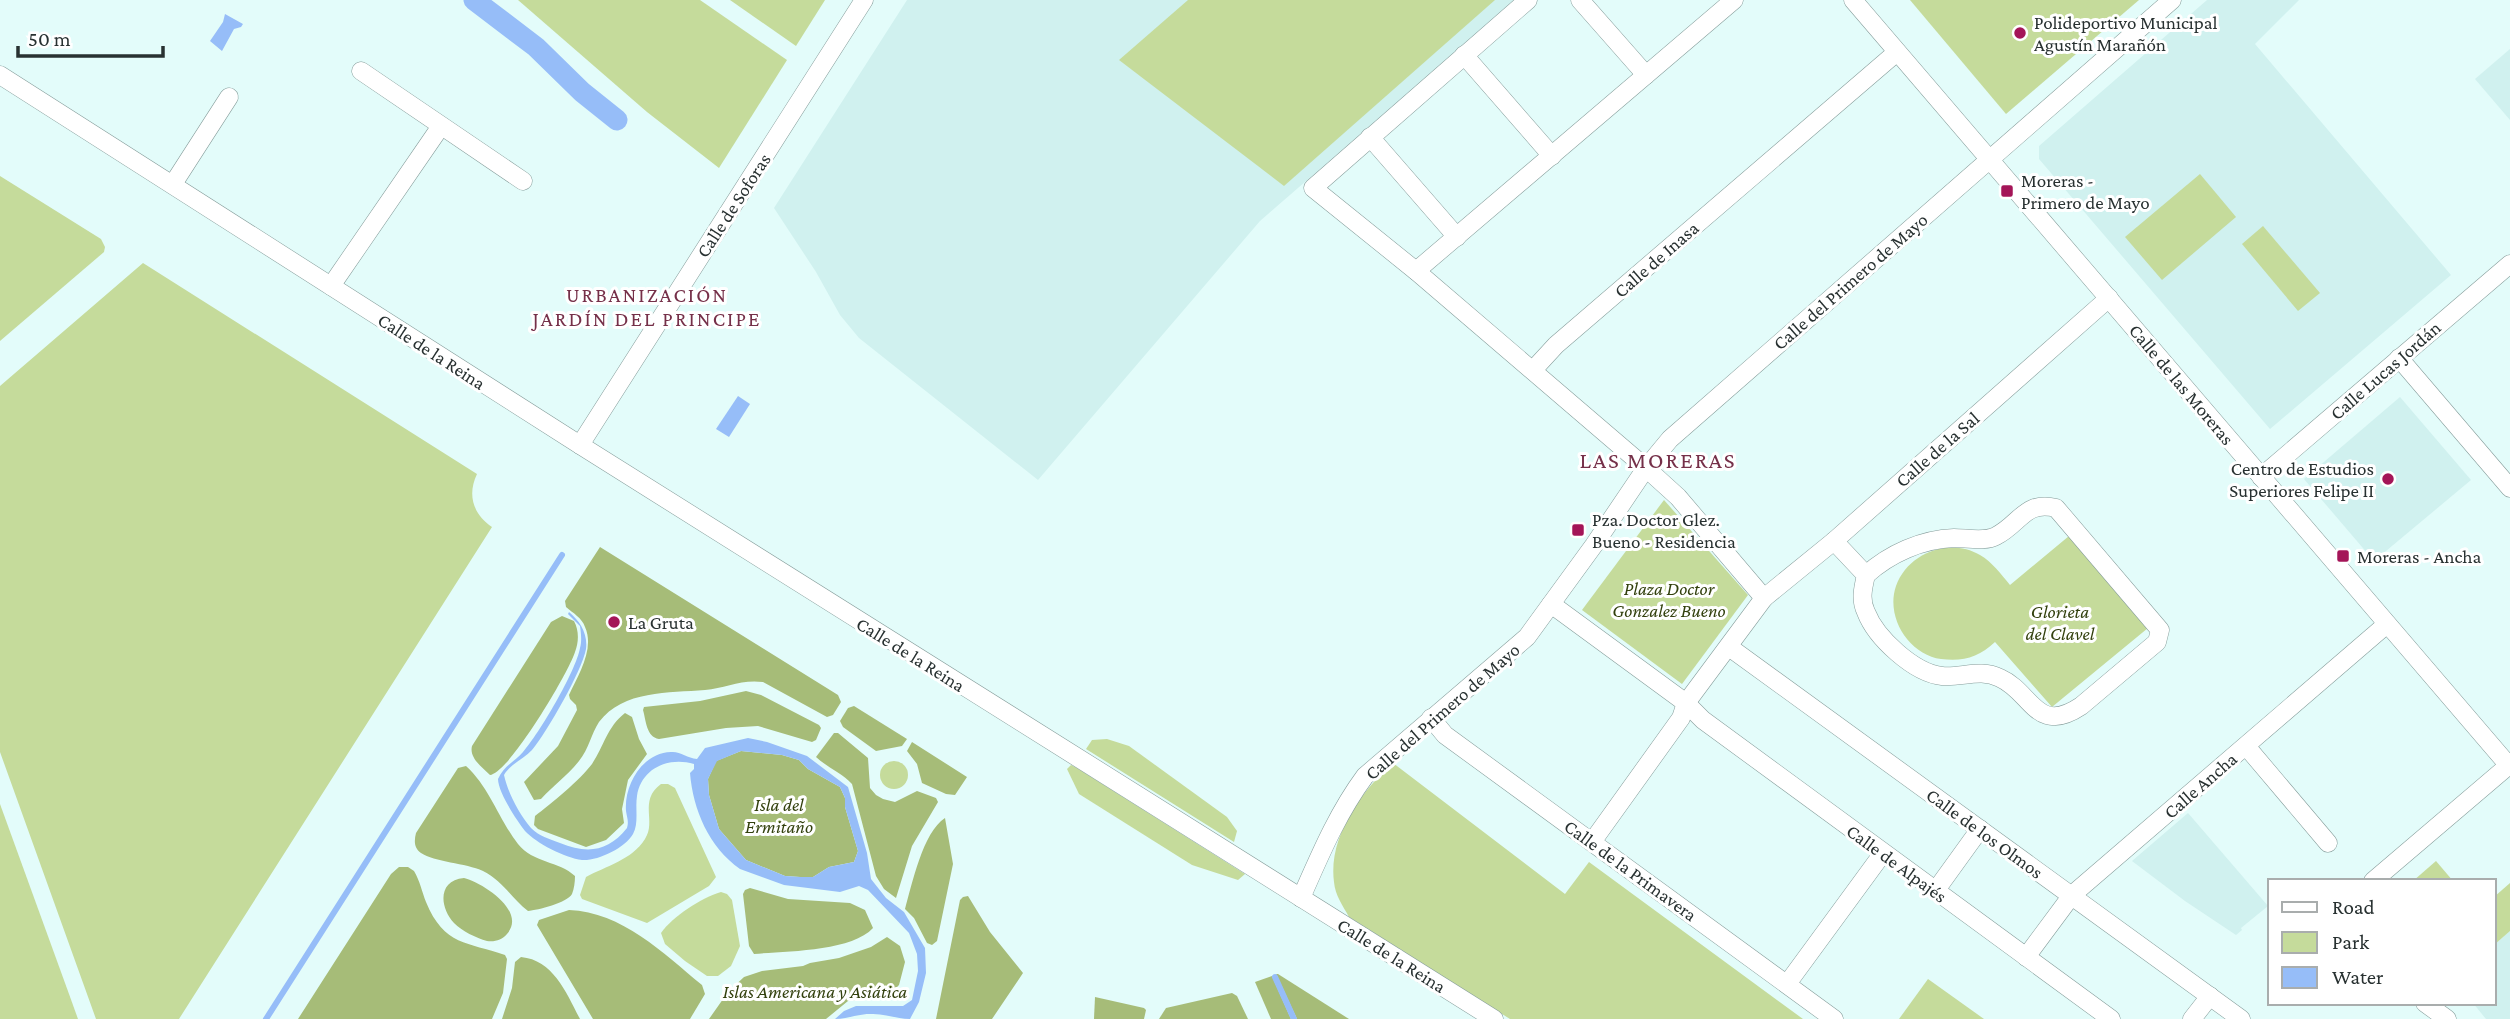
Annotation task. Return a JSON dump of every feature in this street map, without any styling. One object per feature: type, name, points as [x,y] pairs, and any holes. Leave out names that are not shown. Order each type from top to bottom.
[{"type":"street","name":"Calle de Soforas","points":[[580,445],[863,0]]},
{"type":"street","points":[[1528,0],[1313,188],[1533,370],[1678,497],[1764,598]]},
{"type":"street","points":[[1580,0],[1646,75]]},
{"type":"street","points":[[1416,271],[1734,0]]},
{"type":"street","name":"Calle de las Moreras","points":[[1853,0],[2387,624],[2508,761]]},
{"type":"street","name":"Calle del Primero de Mayo","points":[[1301,898],[1328,836],[1347,801],[1365,776],[1527,637],[1646,468],[1670,439],[2172,0]]},
{"type":"street","name":"Calle de Inasa","points":[[1533,370],[1556,345],[1897,52]]},
{"type":"street","points":[[1464,55],[1552,156]]},
{"type":"street","points":[[361,71],[523,181]]},
{"type":"street","name":"Calle de la Reina","points":[[0,75],[580,445],[1494,1019]]},
{"type":"street","points":[[173,184],[229,97]]},
{"type":"street","points":[[331,286],[441,125]]},
{"type":"street","points":[[1370,137],[1457,237]]},
{"type":"street","name":"Calle Lucas Jordán","points":[[2261,477],[2510,264]]},
{"type":"street","name":"Calle de la Sal","points":[[1686,704],[1764,598],[1834,541],[2109,298]]},
{"type":"street","points":[[2399,358],[2510,488]]},
{"type":"street","points":[[2043,505],[2056,508],[2160,630],[2157,642],[2081,706],[2070,714],[2055,717],[2042,713],[2002,678],[1982,672],[1943,676],[1911,665],[1877,630],[1866,612],[1862,593],[1866,575],[1881,562],[1921,544],[1939,539],[1995,538],[2031,508],[2043,505]]},
{"type":"street","points":[[1834,541],[1866,575]]},
{"type":"street","name":"Calle de Alpajés","points":[[1551,604],[1686,704],[1703,720],[2111,1019]]},
{"type":"street","name":"Calle Ancha","points":[[2026,957],[2072,895],[2387,624]]},
{"type":"street","name":"Calle de los Olmos","points":[[1729,647],[2241,1019]]},
{"type":"street","points":[[1592,842],[1681,718],[1686,704]]},
{"type":"street","name":"Calle de la Primavera","points":[[1431,718],[1445,735],[1834,1019]]},
{"type":"street","points":[[2246,746],[2328,843]]},
{"type":"street","points":[[2375,879],[2508,761]]},
{"type":"street","points":[[1936,890],[1980,829]]},
{"type":"street","points":[[1787,984],[1883,853]]},
{"type":"street","points":[[2192,1019],[2210,996]]},
{"type":"street","points":[[2428,1005],[2446,1019]]},
{"type":"shaded area","points":[[907,0],[1515,0],[1260,221],[1038,480],[859,338],[840,315],[816,272],[774,208]]},
{"type":"shaded area","points":[[2207,0],[2299,0],[2255,44],[2451,275],[2270,429],[2039,159],[2039,146]]},
{"type":"shaded area","points":[[2510,49],[2510,120],[2475,79]]},
{"type":"shaded area","name":"Centro de Estudios Superiores Felipe II","points":[[2400,397],[2471,480],[2374,561],[2304,479]]},
{"type":"shaded area","points":[[2188,813],[2268,906],[2236,935],[2132,861]]},
{"type":"shaded area","points":[[2510,931],[2510,1019],[2486,1019],[2475,1005],[2496,1005],[2496,943]]},
{"type":"green space","points":[[518,0],[700,0],[787,60],[719,168],[647,112]]},
{"type":"green space","points":[[730,0],[825,0],[796,46]]},
{"type":"green space","points":[[1188,0],[1495,0],[1284,186],[1119,60]]},
{"type":"green space","name":"Polideportivo Municipal Agustín Marañón","points":[[1910,0],[2139,0],[2006,114]]},
{"type":"green space","points":[[2200,174],[2236,217],[2162,280],[2125,237]]},
{"type":"green space","points":[[0,176],[101,239],[105,247],[104,252],[0,341]]},
{"type":"green space","points":[[2263,226],[2320,293],[2298,311],[2242,244]]},
{"type":"green space","points":[[143,263],[477,474],[472,497],[480,516],[492,527],[179,1019],[96,1019],[0,752],[0,386]]},
{"type":"green space","name":"Plaza Doctor Gonzalez Bueno","points":[[1664,500],[1748,595],[1682,684],[1582,610]]},
{"type":"green space","name":"Glorieta del Clavel","points":[[2069,536],[2148,628],[2052,707],[1995,642],[1970,657],[1941,659],[1930,656],[1910,643],[1897,622],[1894,610],[1896,586],[1910,565],[1931,551],[1955,548],[1980,555],[1996,568],[2010,585]]},
{"type":"green space","points":[[600,547],[838,695],[841,702],[833,715],[827,717],[763,682],[648,695],[621,704],[609,712],[599,722],[575,766],[541,799],[534,800],[524,782],[558,746],[577,710],[569,695],[587,653],[588,635],[584,624],[566,607],[565,601]]},
{"type":"green space","points":[[562,616],[574,621],[578,632],[570,664],[523,741],[499,770],[490,775],[474,758],[472,746],[551,622]]},
{"type":"green space","points":[[746,691],[761,695],[819,725],[821,728],[816,740],[812,742],[758,726],[726,728],[659,739],[651,735],[647,728],[644,707],[700,701]]},
{"type":"green space","points":[[854,706],[907,739],[902,746],[876,751],[843,727],[840,721],[848,708]]},
{"type":"green space","points":[[625,713],[632,717],[647,754],[628,780],[622,809],[624,823],[606,840],[586,847],[538,829],[534,825],[535,816],[587,770],[614,724]]},
{"type":"green space","points":[[834,733],[838,733],[868,758],[870,788],[876,795],[895,802],[917,791],[936,798],[938,802],[912,846],[896,898],[884,889],[876,876],[852,784],[816,757]]},
{"type":"green space","points":[[1107,739],[1129,746],[1227,817],[1237,831],[1234,842],[1086,749],[1092,740]]},
{"type":"green space","points":[[912,742],[967,777],[955,795],[946,794],[922,783],[917,764],[907,751]]},
{"type":"green space","name":"Isla del Ermitaño","points":[[741,751],[782,755],[799,760],[808,769],[840,787],[858,851],[854,862],[829,867],[813,877],[800,877],[785,876],[746,860],[719,829],[709,795],[708,779],[716,761]]},
{"type":"green space","points":[[894,761],[904,765],[908,775],[904,785],[894,789],[884,785],[880,775],[884,765]]},
{"type":"green space","points":[[1393,763],[1565,894],[1589,862],[1803,1019],[1510,1019],[1349,917],[1338,896],[1334,882],[1334,865],[1342,832],[1349,816],[1369,787]]},
{"type":"green space","points":[[1071,765],[1245,874],[1238,880],[1192,865],[1079,794],[1067,769]]},
{"type":"green space","points":[[466,766],[481,784],[518,844],[538,859],[561,867],[575,876],[569,897],[552,906],[528,911],[483,871],[427,856],[417,849],[416,833],[458,768]]},
{"type":"green space","points":[[661,784],[675,788],[716,877],[709,886],[647,923],[582,899],[580,895],[586,877],[626,857],[640,846],[648,832],[650,797]]},
{"type":"green space","points":[[0,804],[69,994],[78,1019],[0,1019]]},
{"type":"green space","points":[[945,818],[953,864],[937,941],[932,945],[927,943],[914,918],[905,909],[925,846],[937,825]]},
{"type":"green space","points":[[2436,861],[2451,879],[2415,879]]},
{"type":"green space","points":[[399,867],[408,867],[414,871],[433,916],[449,935],[505,955],[507,959],[503,993],[492,1019],[298,1019],[391,874]]},
{"type":"green space","points":[[464,878],[491,892],[507,907],[512,925],[503,938],[487,941],[478,938],[461,929],[449,917],[444,902],[445,889],[455,880]]},
{"type":"green space","points":[[2510,883],[2510,931],[2496,943],[2496,895]]},
{"type":"green space","points":[[750,888],[788,899],[850,903],[865,910],[873,928],[863,936],[834,946],[754,954],[749,946],[743,894]]},
{"type":"green space","points":[[721,892],[732,900],[740,946],[731,966],[718,976],[707,976],[665,944],[661,933],[688,908]]},
{"type":"green space","points":[[968,896],[990,932],[1023,973],[992,1019],[936,1019],[960,900]]},
{"type":"green space","points":[[569,910],[588,912],[624,926],[657,948],[702,985],[705,994],[690,1019],[593,1019],[537,925],[539,920]]},
{"type":"green space","name":"Islas Americana y Asiática","points":[[887,937],[900,946],[905,962],[899,985],[892,992],[879,997],[848,1001],[826,1019],[709,1019],[728,992],[744,977],[762,971],[839,958],[871,947]]},
{"type":"green space","points":[[521,957],[532,959],[550,971],[564,988],[580,1019],[502,1019],[512,988],[515,962]]},
{"type":"green space","points":[[1278,974],[1349,1019],[1297,1019]]},
{"type":"green space","points":[[1272,976],[1291,1019],[1271,1019],[1255,982]]},
{"type":"green space","points":[[1928,979],[1984,1019],[1899,1019]]},
{"type":"green space","points":[[1232,993],[1237,996],[1248,1019],[1159,1019],[1166,1008]]},
{"type":"green space","points":[[1095,997],[1144,1008],[1144,1019],[1094,1019]]},
{"type":"water","points":[[225,14],[243,24],[234,29],[222,51],[210,41],[223,22]]},
{"type":"water","points":[[738,396],[750,404],[729,437],[716,429]]},
{"type":"water","points":[[569,612],[577,619],[584,633],[586,643],[578,672],[555,716],[538,741],[504,775],[514,803],[531,828],[548,839],[579,849],[605,846],[627,828],[626,801],[637,772],[651,758],[661,754],[674,752],[697,759],[705,748],[748,738],[807,756],[848,787],[867,853],[871,879],[886,898],[904,912],[925,948],[926,973],[919,1002],[910,1019],[865,1014],[835,1019],[856,1006],[903,1006],[912,1000],[918,971],[917,954],[909,933],[868,890],[859,886],[840,892],[784,885],[740,869],[711,839],[699,814],[690,773],[694,764],[666,763],[644,778],[636,801],[636,825],[633,834],[618,849],[603,856],[582,860],[567,856],[543,845],[525,831],[504,799],[498,779],[538,731],[572,671],[580,648],[581,634],[580,626]],"holes":[[[741,751],[782,755],[799,760],[808,769],[840,787],[858,851],[854,862],[829,867],[813,877],[785,876],[746,860],[719,829],[709,795],[708,779],[717,761]]]},
{"type":"waterway","points":[[474,0],[536,47],[582,92],[617,120]]},
{"type":"waterway","points":[[266,1019],[562,555]]},
{"type":"waterway","points":[[1275,977],[1294,1019]]},
{"type":"place","name":"Polideportivo Municipal Agustín Marañón","points":[[2020,33]]},
{"type":"place","name":"Moreras - Primero de Mayo","points":[[2007,191]]},
{"type":"place","name":"Centro de Estudios Superiores Felipe II","points":[[2388,479]]},
{"type":"place","name":"Pza. Doctor Glez. Bueno - Residencia","points":[[1578,530]]},
{"type":"place","name":"Moreras - Ancha","points":[[2343,556]]},
{"type":"place","name":"La Gruta","points":[[614,622]]},
{"type":"district","name":"URBANIZACIÓN JARDÍN DEL PRINCIPE","points":[[647,307]]},
{"type":"district","name":"LAS MORERAS","points":[[1658,460]]}]
